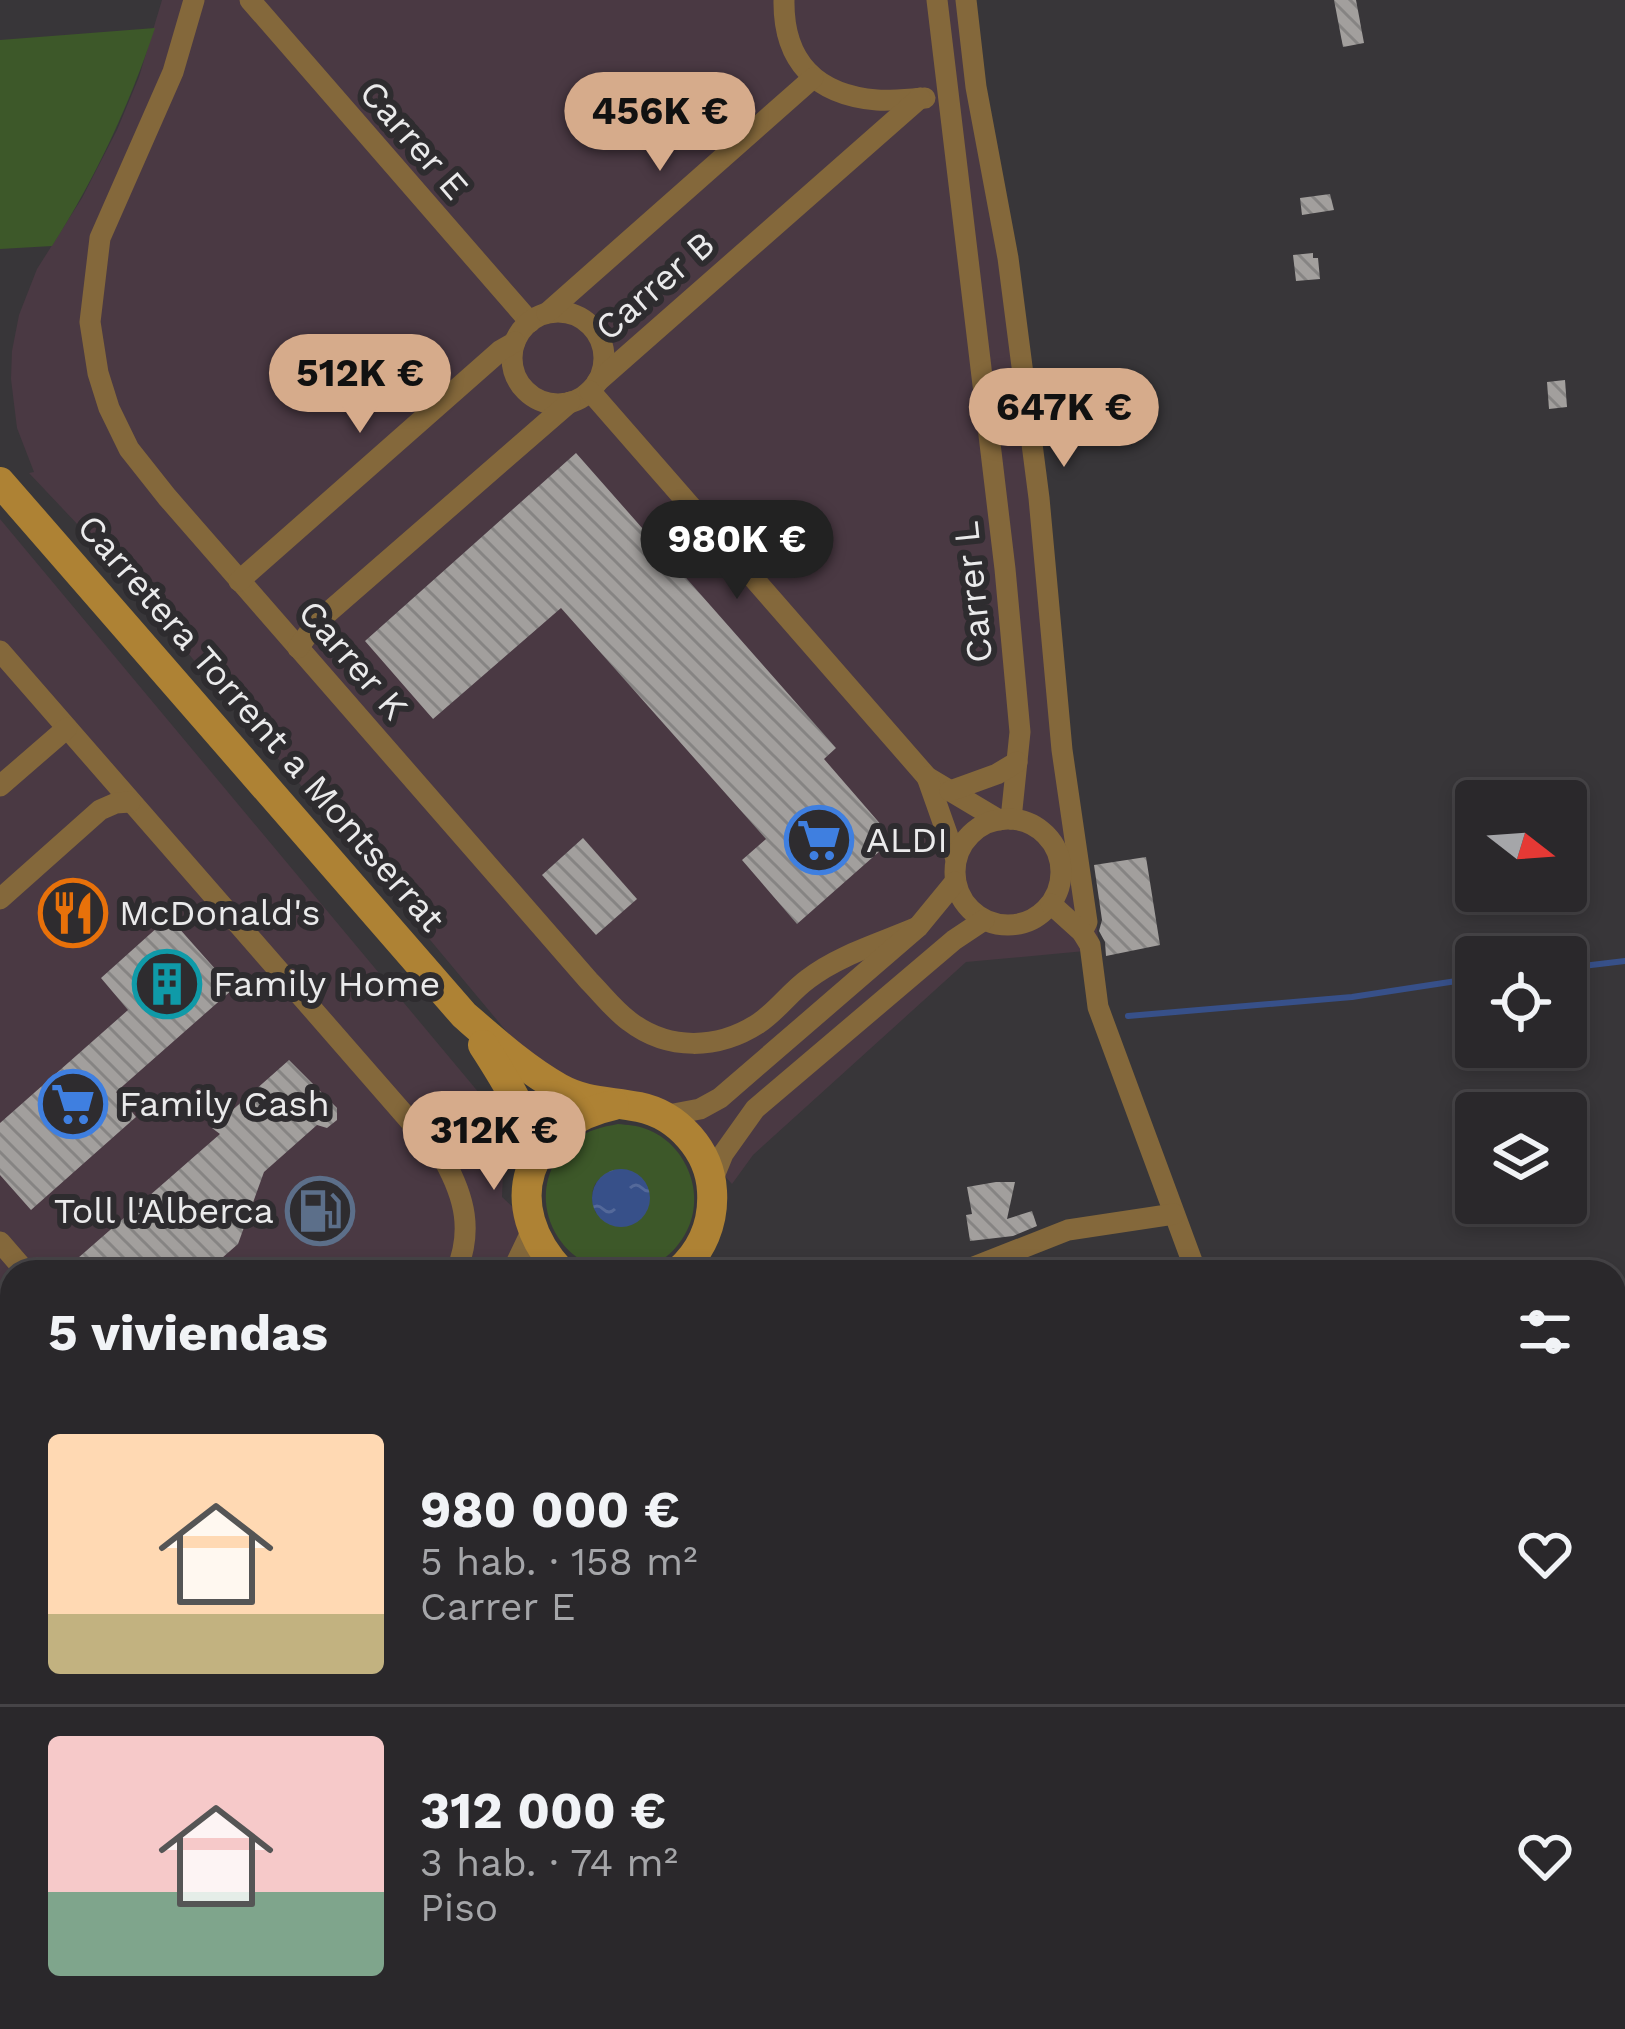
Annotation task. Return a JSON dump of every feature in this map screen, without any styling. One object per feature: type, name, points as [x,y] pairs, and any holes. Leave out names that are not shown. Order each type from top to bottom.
[{"type":"main road","name":"Carretera Torrent a Montserrat","points":[[0,482],[464,1015]]},
{"type":"main road","points":[[464,1015],[518,1061],[560,1088],[586,1100],[639,1107],[663,1116],[694,1142],[712,1180],[713,1206],[708,1231],[689,1260]]},
{"type":"main road","points":[[464,1015],[519,1101],[535,1160]]},
{"type":"main road","points":[[550,1260],[532,1230],[526,1206],[535,1160],[567,1122],[614,1105]]},
{"type":"main road","points":[[708,1231],[714,1260]]},
{"type":"street","name":"Carrer K","points":[[194,0],[173,71],[100,238],[90,322],[98,373],[129,449],[590,981],[626,1019],[653,1037],[692,1046],[729,1037],[760,1023],[808,978],[918,927]]},
{"type":"street","name":"Carrer E","points":[[250,0],[538,318]]},
{"type":"street","points":[[784,0],[787,39],[797,61],[813,78],[856,98],[949,98]]},
{"type":"street","name":"Carrer L","points":[[937,0],[1020,732],[1005,819]]},
{"type":"street","points":[[965,0],[1008,258],[1040,498],[1061,751],[1087,922],[1082,932]]},
{"type":"street","name":"Carrer B","points":[[538,318],[813,78]]},
{"type":"street","name":"Carrer B","points":[[298,648],[316,623],[920,98]]},
{"type":"street","points":[[239,581],[538,318],[574,314],[596,331],[604,356],[586,392],[556,404],[530,394],[520,383],[512,356],[515,342]]},
{"type":"street","points":[[586,392],[927,776],[1005,819]]},
{"type":"street","points":[[0,651],[444,1160],[458,1185],[467,1229],[461,1260]]},
{"type":"street","points":[[0,786],[67,728]]},
{"type":"street","points":[[950,790],[998,774],[1017,762]]},
{"type":"street","points":[[927,776],[956,859],[955,882],[969,909],[984,920],[1013,925],[1037,916],[1051,904],[1059,887],[1060,862],[1054,845],[1042,831],[1022,820],[983,824],[969,835],[956,859]]},
{"type":"street","points":[[0,899],[100,811],[130,802]]},
{"type":"street","points":[[663,1116],[700,1109],[720,1098],[918,927],[955,882]]},
{"type":"street","points":[[1051,904],[1090,945],[1098,1007],[1191,1260]]},
{"type":"street","points":[[712,1180],[723,1154],[755,1109],[954,940],[984,920]]},
{"type":"street","points":[[992,1260],[1068,1230],[1174,1214]]},
{"type":"street","points":[[518,1260],[532,1230]]},
{"type":"shaded area","points":[[162,0],[973,0],[1101,957],[1085,951],[966,962],[753,1155],[732,1184],[713,1163],[617,1103],[532,1062],[305,790],[29,473],[34,472],[17,428],[11,379],[19,315],[37,269],[117,130]]},
{"type":"shaded area","points":[[0,519],[505,1124],[502,1197],[570,1260],[0,1260]]},
{"type":"green space","points":[[155,28],[110,140],[52,246],[0,249],[0,40]]},
{"type":"green space","points":[[618,1124],[639,1127],[661,1136],[683,1159],[694,1189],[691,1221],[679,1244],[661,1260],[581,1260],[561,1242],[546,1201],[548,1179],[557,1158],[595,1129]],"holes":[[[627,1170],[642,1182],[648,1204],[631,1225],[596,1213],[592,1194],[602,1177]]]},
{"type":"water","points":[[621,1169],[641,1178],[650,1198],[641,1218],[621,1227],[601,1218],[592,1198],[601,1178]]},
{"type":"building","points":[[1334,0],[1356,0],[1364,43],[1343,47]]},
{"type":"building","points":[[1330,194],[1334,210],[1302,215],[1300,198]]},
{"type":"building","points":[[1313,253],[1320,279],[1296,281],[1293,255]]},
{"type":"building","points":[[1565,380],[1567,407],[1549,409],[1547,382]]},
{"type":"building","points":[[576,453],[836,748],[824,759],[883,827],[871,838],[881,850],[797,924],[742,860],[766,839],[561,608],[433,719],[365,641]]},
{"type":"building","points":[[583,838],[637,899],[596,935],[542,875]]},
{"type":"building","points":[[1146,857],[1160,945],[1106,956],[1099,931],[1102,920],[1094,865]]},
{"type":"building","name":"Family Cash","points":[[169,917],[233,989],[116,1092],[136,1117],[31,1210],[0,1175],[0,1123],[128,1010],[101,978]]},
{"type":"building","points":[[289,1060],[337,1108],[337,1120],[327,1128],[317,1125],[264,1172],[238,1244],[220,1260],[79,1260],[220,1134],[212,1128]]},
{"type":"building","points":[[1015,1182],[1007,1219],[1032,1211],[1037,1226],[1013,1236],[970,1241],[967,1187]]},
{"type":"waterway","points":[[1587,966],[1625,961]]},
{"type":"waterway","points":[[1128,1016],[1352,997],[1455,981]]},
{"type":"place","name":"ALDI","points":[[819,840]]},
{"type":"place","name":"McDonald's","points":[[73,913]]},
{"type":"place","name":"Family Home","points":[[167,984]]},
{"type":"place","name":"Family Cash","points":[[73,1104]]},
{"type":"place","name":"Toll l'Alberca","points":[[320,1211]]}]
